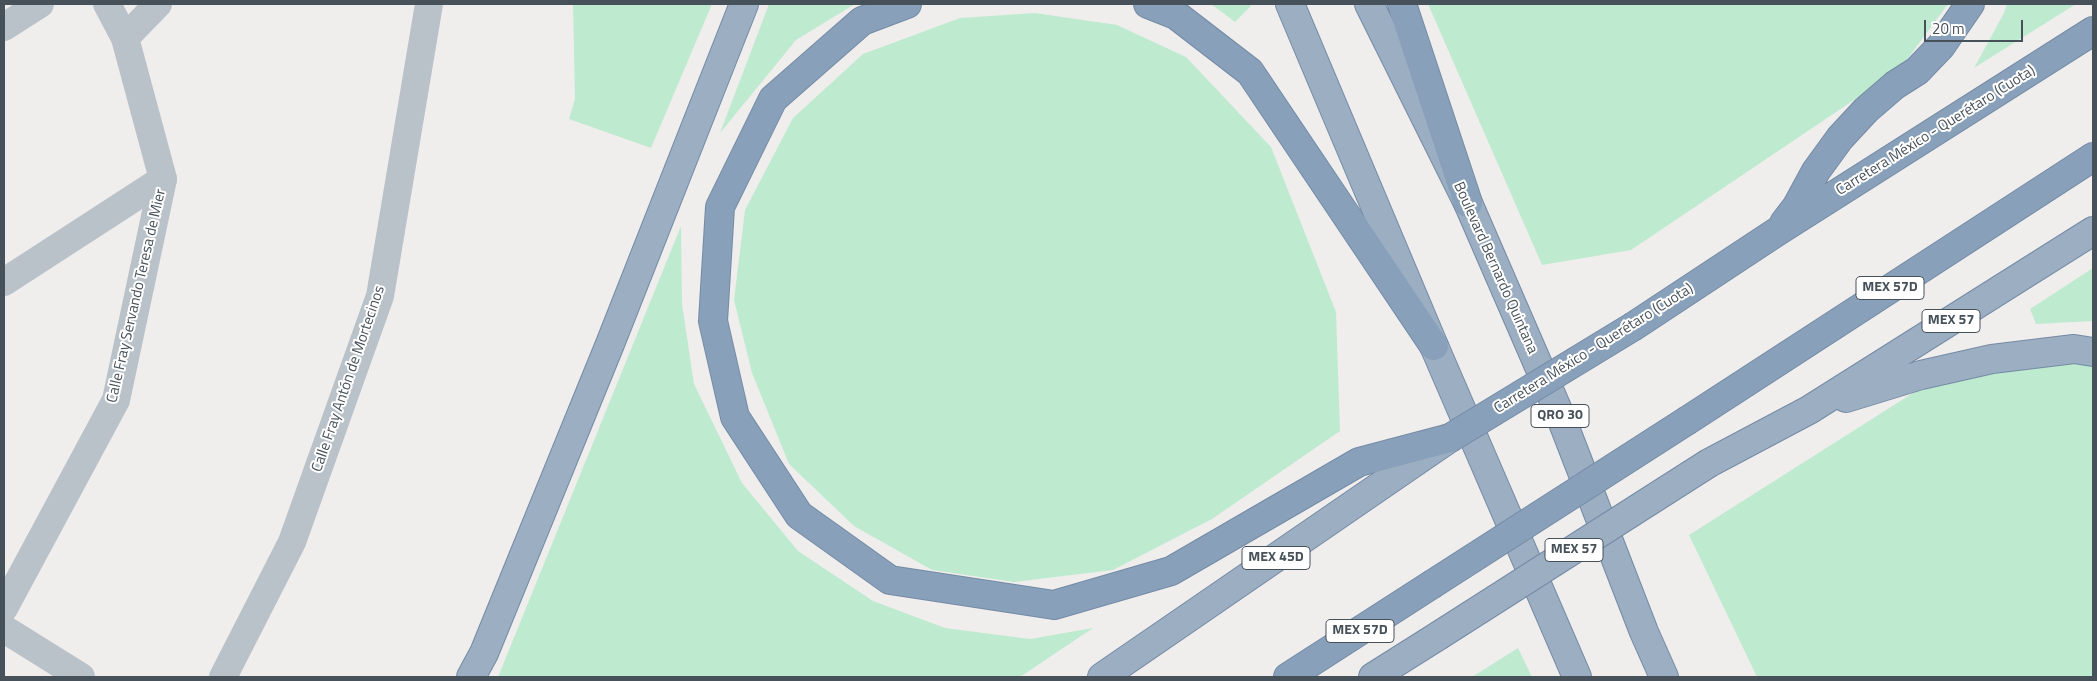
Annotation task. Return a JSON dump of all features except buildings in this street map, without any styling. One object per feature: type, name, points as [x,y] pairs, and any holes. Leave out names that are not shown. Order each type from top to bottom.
[{"type":"highway","points":[[471,677],[484,653],[610,344],[744,4]]},
{"type":"highway","points":[[907,4],[862,20],[773,99],[720,207],[713,322],[735,417],[799,515],[890,580],[1054,605],[1171,572],[1359,462],[1450,438]]},
{"type":"highway","points":[[1148,4],[1176,15],[1250,72],[1434,346]]},
{"type":"highway","points":[[1290,4],[1576,676]]},
{"type":"highway","name":"Boulevard Bernardo Quintana","points":[[1370,4],[1468,203],[1560,415],[1644,632],[1664,677]]},
{"type":"highway","points":[[1402,4],[1468,203]]},
{"type":"highway","points":[[1778,232],[1797,206],[1816,171],[1840,138],[1866,110],[1895,84],[1916,71],[1941,46],[1970,4]]},
{"type":"highway","name":"Carretera México - Querétaro (Cuota)","points":[[1102,677],[1450,438],[1634,326],[2090,32]]},
{"type":"highway","name":"MEX 57D","points":[[1288,677],[2093,157]]},
{"type":"highway","name":"MEX 57","points":[[1373,677],[1709,463],[1809,410],[2093,231]]},
{"type":"highway","points":[[1809,410],[1921,374],[1992,359],[2074,348],[2093,352]]},
{"type":"highway","points":[[1644,632],[1680,677]]},
{"type":"street","points":[[4,26],[40,4]]},
{"type":"street","name":"Calle Fray Servando Teresa de Mier","points":[[4,608],[116,400],[163,179],[125,38],[107,4]]},
{"type":"street","points":[[125,38],[158,4]]},
{"type":"street","name":"Calle Fray Antón de Mortecinos","points":[[222,677],[292,542],[380,296],[429,4]]},
{"type":"street","points":[[4,282],[163,179]]},
{"type":"street","points":[[4,629],[81,677]]},
{"type":"green space","points":[[573,4],[712,4],[651,148],[569,119],[575,99]]},
{"type":"green space","points":[[769,4],[855,4],[796,40],[720,133]]},
{"type":"green space","points":[[1211,4],[1249,4],[1251,6],[1235,22]]},
{"type":"green space","points":[[1428,4],[1948,4],[1900,69],[1631,250],[1542,265]]},
{"type":"green space","points":[[2007,4],[2076,4],[1974,68],[2004,13]]},
{"type":"green space","points":[[1035,13],[1117,25],[1186,57],[1271,147],[1336,312],[1340,431],[1212,519],[1113,570],[1014,582],[932,570],[854,526],[789,464],[752,373],[734,300],[745,210],[793,118],[863,54],[960,18]]},
{"type":"green space","points":[[681,226],[682,304],[694,384],[742,483],[798,551],[873,601],[945,628],[1030,639],[1093,628],[1020,677],[498,677]]},
{"type":"green space","points":[[2093,268],[2093,321],[2036,324],[2030,309]]},
{"type":"green space","points":[[2093,361],[2093,677],[1757,677],[1689,535],[1913,393],[1966,373]]},
{"type":"green space","points":[[1518,648],[1532,677],[1472,677]]}]
